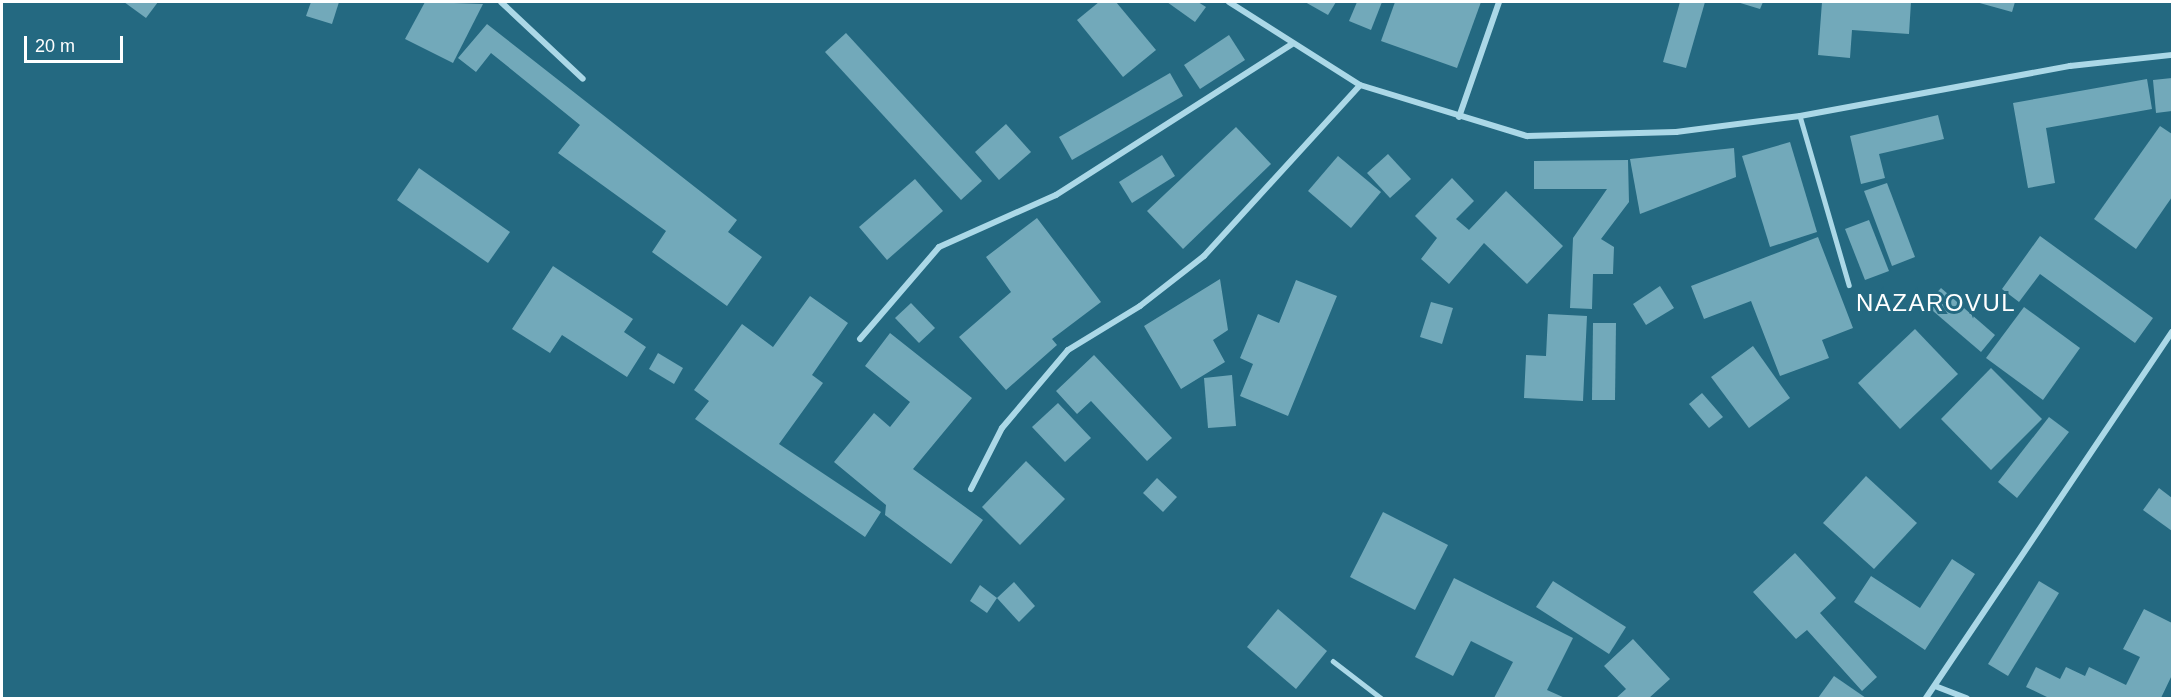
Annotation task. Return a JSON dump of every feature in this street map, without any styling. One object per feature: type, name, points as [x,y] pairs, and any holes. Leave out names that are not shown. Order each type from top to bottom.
[{"type":"street","points":[[501,2],[583,79]]},
{"type":"street","points":[[1229,2],[1360,85],[1527,136],[1676,132],[1800,116],[2070,66],[2172,55]]},
{"type":"street","points":[[1459,117],[1499,2]]},
{"type":"street","points":[[860,339],[939,247],[1056,195],[1293,44]]},
{"type":"street","points":[[971,489],[1002,428],[1044,374],[1068,350],[1140,306],[1204,256],[1360,85]]},
{"type":"street","points":[[1926,699],[2172,332]]},
{"type":"street","points":[[1935,686],[1968,699]]},
{"type":"lane","points":[[1800,116],[1849,285]]},
{"type":"lane","points":[[1333,661],[1381,699]]},
{"type":"building","points":[[124,2],[158,2],[146,18]]},
{"type":"building","points":[[311,2],[339,2],[332,24],[306,16]]},
{"type":"building","points":[[425,2],[483,4],[453,63],[405,39]]},
{"type":"building","points":[[1099,2],[1116,2],[1156,50],[1123,77],[1077,20]]},
{"type":"building","points":[[1167,2],[1198,2],[1206,7],[1195,22]]},
{"type":"building","points":[[1305,2],[1336,2],[1328,15]]},
{"type":"building","points":[[1357,2],[1382,2],[1371,30],[1349,21]]},
{"type":"building","points":[[1395,2],[1481,2],[1457,68],[1381,41]]},
{"type":"building","points":[[1680,2],[1705,2],[1686,68],[1663,62]]},
{"type":"building","points":[[1737,2],[1763,2],[1760,9]]},
{"type":"building","points":[[1822,2],[1911,2],[1909,34],[1852,30],[1850,58],[1818,55]]},
{"type":"building","points":[[1976,2],[2015,2],[2012,12]]},
{"type":"building","points":[[487,24],[737,220],[728,232],[762,257],[727,306],[652,252],[666,231],[558,153],[580,125],[491,53],[476,72],[458,58]]},
{"type":"building","points":[[846,33],[982,181],[961,200],[825,52]]},
{"type":"building","points":[[1229,35],[1245,60],[1200,89],[1184,65]]},
{"type":"building","points":[[1170,73],[1183,96],[1072,160],[1059,137]]},
{"type":"building","points":[[2172,78],[2172,111],[2156,113],[2153,80]]},
{"type":"building","points":[[2147,79],[2152,109],[2046,128],[2055,183],[2028,188],[2013,103]]},
{"type":"building","points":[[1938,115],[1944,139],[1879,154],[1885,178],[1861,184],[1850,136]]},
{"type":"building","points":[[1006,124],[1031,152],[999,180],[975,152]]},
{"type":"building","points":[[2160,126],[2172,134],[2172,197],[2136,249],[2094,219]]},
{"type":"building","points":[[1236,127],[1271,164],[1183,249],[1147,211]]},
{"type":"building","points":[[1790,142],[1817,232],[1770,247],[1742,156]]},
{"type":"building","points":[[1734,148],[1736,177],[1640,214],[1630,159]]},
{"type":"building","points":[[1388,154],[1411,179],[1390,198],[1367,173]]},
{"type":"building","points":[[1162,155],[1175,176],[1132,203],[1119,182]]},
{"type":"building","points":[[1338,156],[1381,192],[1351,228],[1308,191]]},
{"type":"building","points":[[1628,160],[1629,202],[1601,239],[1614,247],[1613,274],[1593,274],[1592,309],[1570,308],[1573,238],[1607,189],[1534,189],[1534,161]]},
{"type":"building","points":[[419,168],[510,232],[488,263],[397,200]]},
{"type":"building","points":[[1452,178],[1474,201],[1456,219],[1469,230],[1506,191],[1563,246],[1527,284],[1484,243],[1449,284],[1421,259],[1437,238],[1415,216]]},
{"type":"building","points":[[915,179],[943,211],[887,260],[859,227]]},
{"type":"building","points":[[1887,183],[1915,257],[1892,266],[1864,191]]},
{"type":"building","points":[[1037,218],[1101,302],[1052,339],[1057,345],[1006,390],[959,337],[1011,292],[986,257]]},
{"type":"building","points":[[1869,220],[1889,271],[1865,280],[1845,229]]},
{"type":"building","points":[[2040,236],[2153,318],[2135,343],[2040,274],[2019,302],[2002,289]]},
{"type":"building","points":[[1818,237],[1853,328],[1822,340],[1829,358],[1780,376],[1751,301],[1704,319],[1691,286]]},
{"type":"building","points":[[553,266],[633,319],[624,332],[646,347],[627,377],[562,335],[550,353],[512,329]]},
{"type":"building","points":[[1220,279],[1228,330],[1213,340],[1225,362],[1181,389],[1144,326]]},
{"type":"building","points":[[1296,280],[1337,296],[1288,416],[1240,396],[1253,364],[1240,358],[1258,314],[1279,323]]},
{"type":"building","points":[[1660,286],[1674,308],[1646,325],[1633,304]]},
{"type":"building","points":[[1941,288],[1995,335],[1981,352],[1926,305]]},
{"type":"building","points":[[810,296],[848,323],[812,375],[823,383],[779,444],[881,512],[865,537],[695,419],[709,401],[694,390],[742,324],[773,347]]},
{"type":"building","points":[[1431,302],[1453,308],[1442,344],[1420,337]]},
{"type":"building","points":[[911,303],[935,328],[919,343],[895,318]]},
{"type":"building","points":[[2024,307],[2080,348],[2043,400],[1986,358]]},
{"type":"building","points":[[1548,314],[1587,316],[1583,401],[1524,398],[1526,355],[1546,356]]},
{"type":"building","points":[[1593,323],[1616,323],[1615,400],[1592,400]]},
{"type":"building","points":[[1915,329],[1958,374],[1900,429],[1858,383]]},
{"type":"building","points":[[890,333],[972,398],[913,469],[983,520],[951,564],[885,515],[886,505],[834,462],[874,413],[890,427],[910,402],[865,366]]},
{"type":"building","points":[[1753,346],[1790,398],[1749,428],[1711,377]]},
{"type":"building","points":[[658,353],[683,368],[674,384],[649,369]]},
{"type":"building","points":[[1094,355],[1172,438],[1147,461],[1091,401],[1077,414],[1056,391]]},
{"type":"building","points":[[1991,368],[2042,419],[1991,470],[1941,419]]},
{"type":"building","points":[[1232,375],[1236,426],[1208,428],[1204,378]]},
{"type":"building","points":[[1702,393],[1723,417],[1709,428],[1689,404]]},
{"type":"building","points":[[1058,403],[1091,438],[1065,462],[1032,427]]},
{"type":"building","points":[[2049,417],[2069,432],[2017,498],[1998,482]]},
{"type":"building","points":[[1026,461],[1065,499],[1020,545],[982,507]]},
{"type":"building","points":[[1866,476],[1917,523],[1874,569],[1823,523]]},
{"type":"building","points":[[1157,478],[1177,497],[1163,512],[1143,493]]},
{"type":"building","points":[[2159,488],[2172,498],[2172,531],[2143,510]]},
{"type":"building","points":[[1383,512],[1448,545],[1415,610],[1350,577]]},
{"type":"building","points":[[1795,553],[1836,598],[1820,613],[1877,677],[1862,691],[1807,630],[1796,639],[1753,592]]},
{"type":"building","points":[[1952,559],[1975,574],[1925,650],[1854,602],[1871,576],[1920,608]]},
{"type":"building","points":[[1454,578],[1573,638],[1547,690],[1565,698],[1494,698],[1513,662],[1471,641],[1453,676],[1415,657]]},
{"type":"building","points":[[1553,581],[1626,627],[1609,654],[1536,607]]},
{"type":"building","points":[[2039,581],[2059,593],[2008,676],[1988,664]]},
{"type":"building","points":[[1014,582],[1035,606],[1019,622],[997,598]]},
{"type":"building","points":[[980,585],[997,598],[987,613],[970,601]]},
{"type":"building","points":[[1278,609],[1327,651],[1296,689],[1247,647]]},
{"type":"building","points":[[2144,609],[2172,623],[2172,675],[2161,698],[2049,698],[2026,687],[2036,667],[2060,679],[2066,667],[2085,676],[2089,667],[2126,685],[2140,657],[2123,649]]},
{"type":"building","points":[[1633,639],[1670,679],[1649,698],[1616,698],[1626,689],[1604,666]]},
{"type":"building","points":[[1834,676],[1866,698],[1818,698]]},
{"type":"district","name":"NAZAROVUL","points":[[1936,303]]}]
